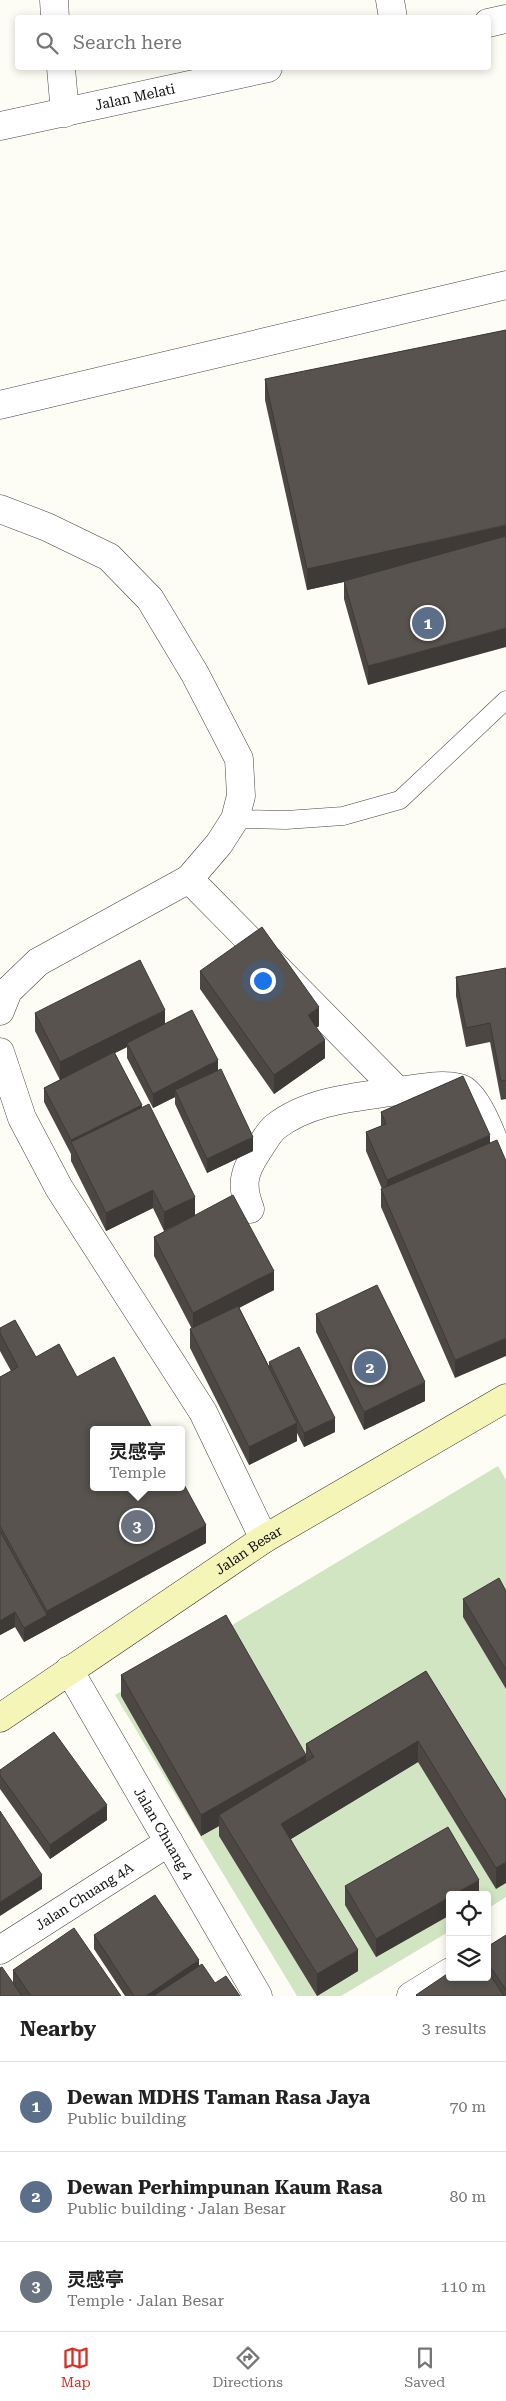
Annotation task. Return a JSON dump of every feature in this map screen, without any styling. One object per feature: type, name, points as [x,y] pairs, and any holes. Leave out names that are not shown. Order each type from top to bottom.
[{"type":"main road","name":"Jalan Besar","points":[[0,1718],[264,1539],[506,1398]]},
{"type":"street","points":[[54,0],[56,15]]},
{"type":"street","points":[[390,0],[392,15]]},
{"type":"street","points":[[491,22],[506,19]]},
{"type":"street","points":[[60,70],[65,113]]},
{"type":"street","name":"Jalan Melati","points":[[0,126],[259,70]]},
{"type":"street","points":[[0,405],[506,285]]},
{"type":"street","points":[[0,509],[48,527],[109,557],[150,599],[195,674],[239,758],[241,796],[235,819],[219,844],[189,879],[38,962],[8,991],[0,1011]]},
{"type":"street","points":[[189,879],[398,1091]]},
{"type":"street","points":[[0,1052],[22,1118],[59,1188],[203,1412],[264,1539]]},
{"type":"street","points":[[250,1209],[244,1192],[247,1167],[274,1128],[302,1111],[344,1098],[440,1086],[462,1088],[475,1100],[506,1172]]},
{"type":"street","name":"Jalan Chuang 4","points":[[69,1670],[258,1996]]},
{"type":"street","name":"Jalan Chuang 4A","points":[[0,1950],[169,1842]]},
{"type":"street","points":[[411,1996],[446,1974]]},
{"type":"lane","points":[[235,819],[286,820],[343,816],[400,800],[462,744],[506,700]]},
{"type":"green space","points":[[498,1466],[506,1480],[506,1897],[491,1906],[491,1891],[446,1891],[446,1933],[341,1996],[297,1996],[115,1695]]},
{"type":"building","points":[[506,330],[506,525],[307,569],[265,379]]},
{"type":"building","points":[[506,536],[506,628],[368,666],[344,581]]},
{"type":"building","points":[[262,927],[319,1007],[308,1015],[325,1040],[274,1075],[200,971]]},
{"type":"building","points":[[140,960],[165,1010],[60,1062],[35,1013]]},
{"type":"building","points":[[506,968],[506,1080],[501,1081],[490,1023],[466,1028],[456,977]]},
{"type":"building","points":[[192,1010],[218,1060],[153,1094],[127,1043]]},
{"type":"building","points":[[114,1052],[142,1105],[71,1140],[44,1088]]},
{"type":"building","points":[[221,1069],[253,1137],[207,1159],[175,1090]]},
{"type":"building","points":[[463,1076],[490,1135],[387,1180],[366,1132],[386,1124],[381,1112]]},
{"type":"building","points":[[149,1104],[195,1197],[164,1212],[153,1190],[106,1213],[71,1142]]},
{"type":"building","points":[[497,1140],[506,1161],[506,1338],[455,1360],[381,1189]]},
{"type":"building","points":[[233,1195],[274,1271],[193,1313],[154,1237]]},
{"type":"building","points":[[377,1285],[425,1382],[364,1412],[316,1314]]},
{"type":"building","points":[[238,1306],[297,1423],[249,1447],[190,1329]]},
{"type":"building","points":[[15,1320],[36,1357],[59,1344],[77,1377],[114,1357],[151,1426],[90,1426],[90,1491],[185,1491],[185,1486],[206,1525],[47,1611],[0,1526],[0,1377],[18,1367],[0,1333],[0,1328]]},
{"type":"building","points":[[299,1347],[335,1418],[304,1433],[269,1362]]},
{"type":"building","points":[[0,1531],[47,1615],[24,1628],[15,1612],[0,1621]]},
{"type":"building","points":[[499,1578],[506,1591],[506,1670],[463,1599]]},
{"type":"building","points":[[226,1615],[306,1755],[201,1815],[121,1675]]},
{"type":"building","points":[[426,1671],[506,1800],[506,1862],[496,1868],[418,1741],[281,1824],[358,1950],[317,1974],[219,1815],[314,1757],[306,1744]]},
{"type":"building","points":[[54,1732],[107,1805],[50,1845],[0,1775],[0,1770]]},
{"type":"building","points":[[0,1811],[42,1875],[0,1902]]},
{"type":"building","points":[[448,1827],[479,1880],[460,1891],[446,1891],[446,1899],[376,1939],[345,1886]]},
{"type":"building","points":[[155,1895],[199,1960],[146,1996],[134,1996],[94,1935]]},
{"type":"building","points":[[74,1928],[121,1996],[31,1996],[13,1970]]},
{"type":"building","points":[[506,1935],[506,1990],[491,1968],[491,1944]]},
{"type":"building","points":[[202,1964],[215,1983],[226,1976],[240,1996],[153,1996]]},
{"type":"building","points":[[2,1967],[22,1996],[0,1996],[0,1968]]},
{"type":"building","points":[[446,1975],[446,1981],[491,1981],[491,1976],[504,1996],[417,1996]]},
{"type":"place","name":"Dewan MDHS Taman Rasa Jaya","points":[[428,623]]},
{"type":"place","name":"Dewan Perhimpunan Kaum Rasa","points":[[370,1367]]},
{"type":"place","name":"灵感亭","points":[[137,1526]]}]
